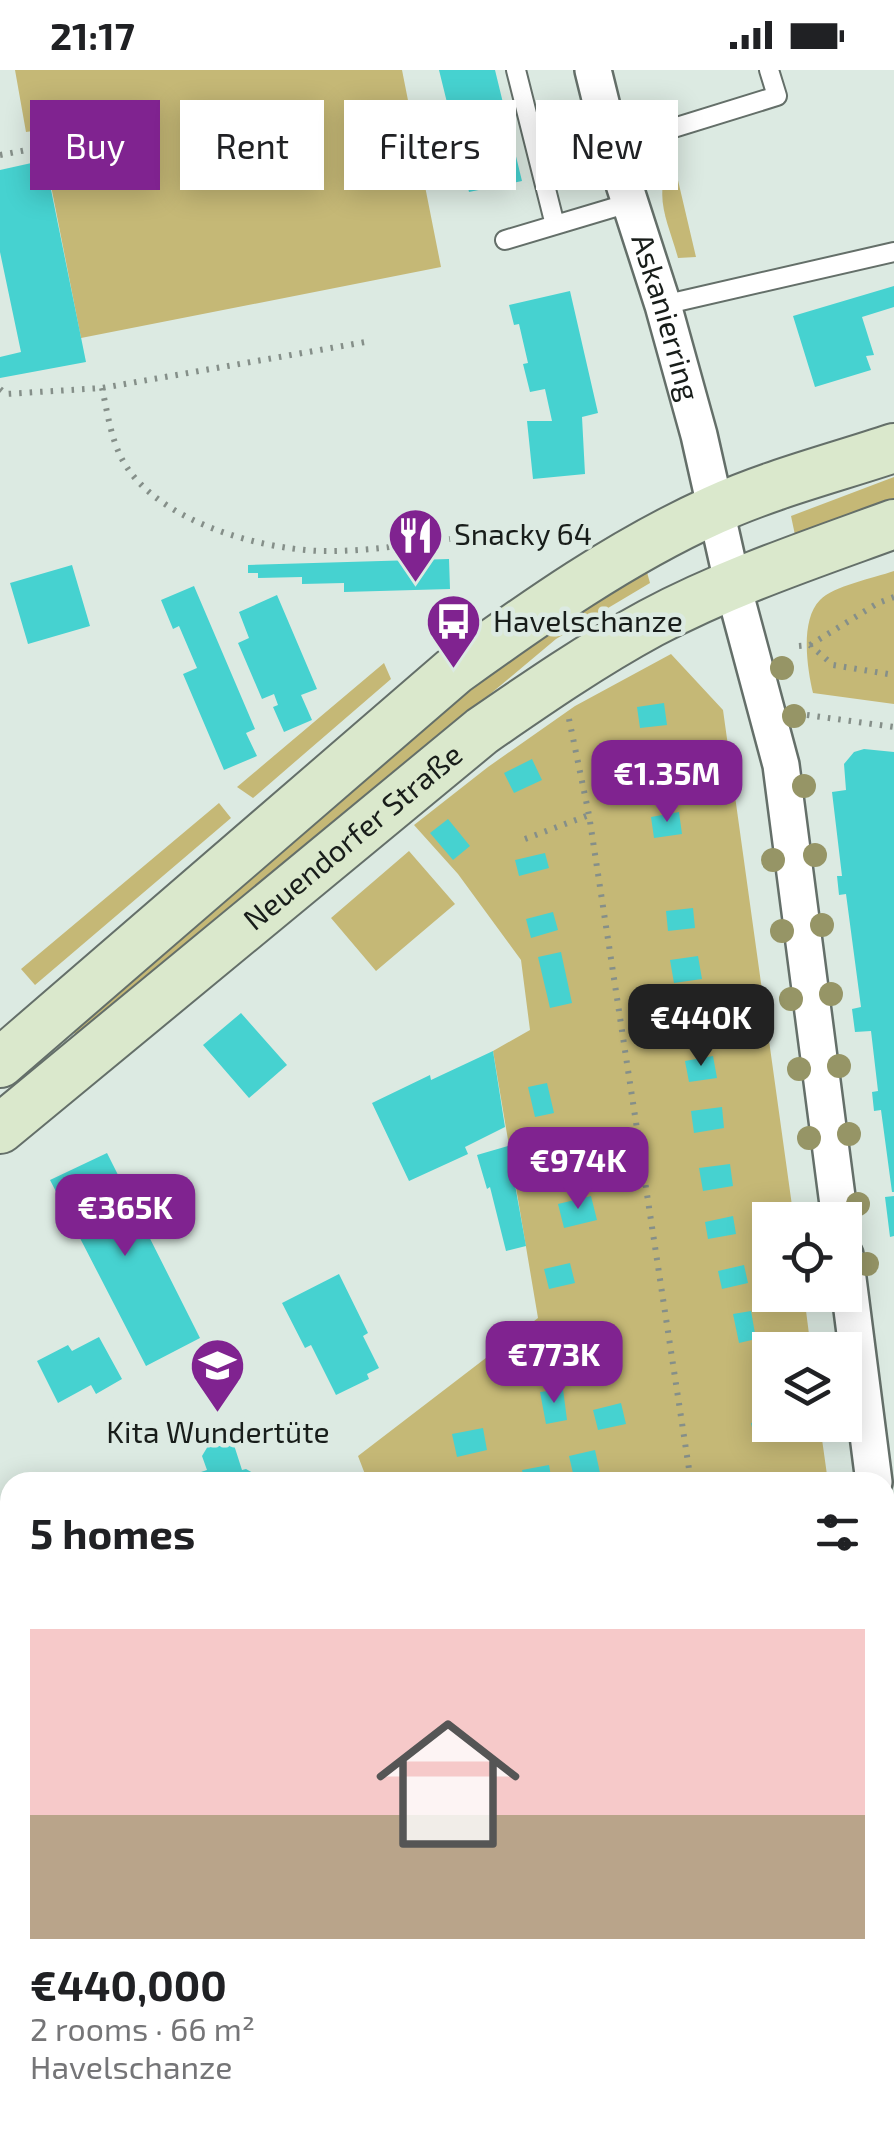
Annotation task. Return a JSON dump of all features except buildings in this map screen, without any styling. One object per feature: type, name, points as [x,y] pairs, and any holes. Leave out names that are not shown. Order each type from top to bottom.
[{"type":"main road","name":"Neuendorfer Straße","points":[[0,1063],[454,671],[570,591],[653,540],[716,510],[894,448]]},
{"type":"main road","name":"Neuendorfer Straße","points":[[0,1129],[482,730],[650,624],[788,562],[894,524]]},
{"type":"street","name":"Askanierring","points":[[593,70],[600,100]]},
{"type":"street","name":"Askanierring","points":[[624,190],[662,305],[716,510]]},
{"type":"street","points":[[716,510],[781,764],[838,1202]]},
{"type":"street","points":[[852,1312],[873,1472]]},
{"type":"lane","points":[[516,70],[555,225]]},
{"type":"lane","points":[[678,127],[777,96],[770,70]]},
{"type":"lane","points":[[505,240],[628,203]]},
{"type":"lane","points":[[662,305],[894,252]]},
{"type":"path","points":[[0,155],[30,149]]},
{"type":"path","points":[[0,389],[6,394],[102,388],[371,340]]},
{"type":"path","points":[[102,388],[120,456],[148,492],[179,514],[267,544],[318,551],[380,549],[450,538]]},
{"type":"path","points":[[799,646],[810,645],[878,602],[894,598]]},
{"type":"path","points":[[810,645],[833,665],[894,675]]},
{"type":"path","points":[[568,712],[590,816],[689,1472]]},
{"type":"path","points":[[807,715],[894,727]]},
{"type":"path","points":[[525,839],[590,816]]},
{"type":"shaded area","points":[[15,70],[402,70],[408,100],[344,100],[344,190],[426,190],[441,267],[81,338],[52,190],[160,190],[160,100],[30,100],[30,131],[26,132]]},
{"type":"shaded area","points":[[678,180],[696,257],[678,258],[662,190],[678,190]]},
{"type":"shaded area","points":[[894,477],[894,503],[795,535],[791,516]]},
{"type":"shaded area","points":[[645,565],[650,583],[556,639],[79,1038],[69,1028],[454,696]]},
{"type":"shaded area","points":[[894,571],[894,704],[813,693],[807,632],[814,609],[834,591]]},
{"type":"shaded area","points":[[671,654],[723,710],[791,1202],[752,1202],[752,1312],[806,1312],[809,1332],[752,1332],[752,1442],[822,1442],[827,1472],[364,1472],[358,1456],[538,1318],[493,1051],[530,1030],[521,960],[458,874],[414,825],[575,706]]},
{"type":"shaded area","points":[[384,663],[391,679],[253,798],[237,787]]},
{"type":"shaded area","points":[[219,803],[231,818],[35,985],[21,969]]},
{"type":"shaded area","points":[[409,851],[455,904],[376,971],[331,918]]},
{"type":"place","name":"Snacky 64","points":[[415,584]]},
{"type":"place","name":"Havelschanze","points":[[454,671]]},
{"type":"place","name":"Kita Wundertüte","points":[[218,1414]]}]
